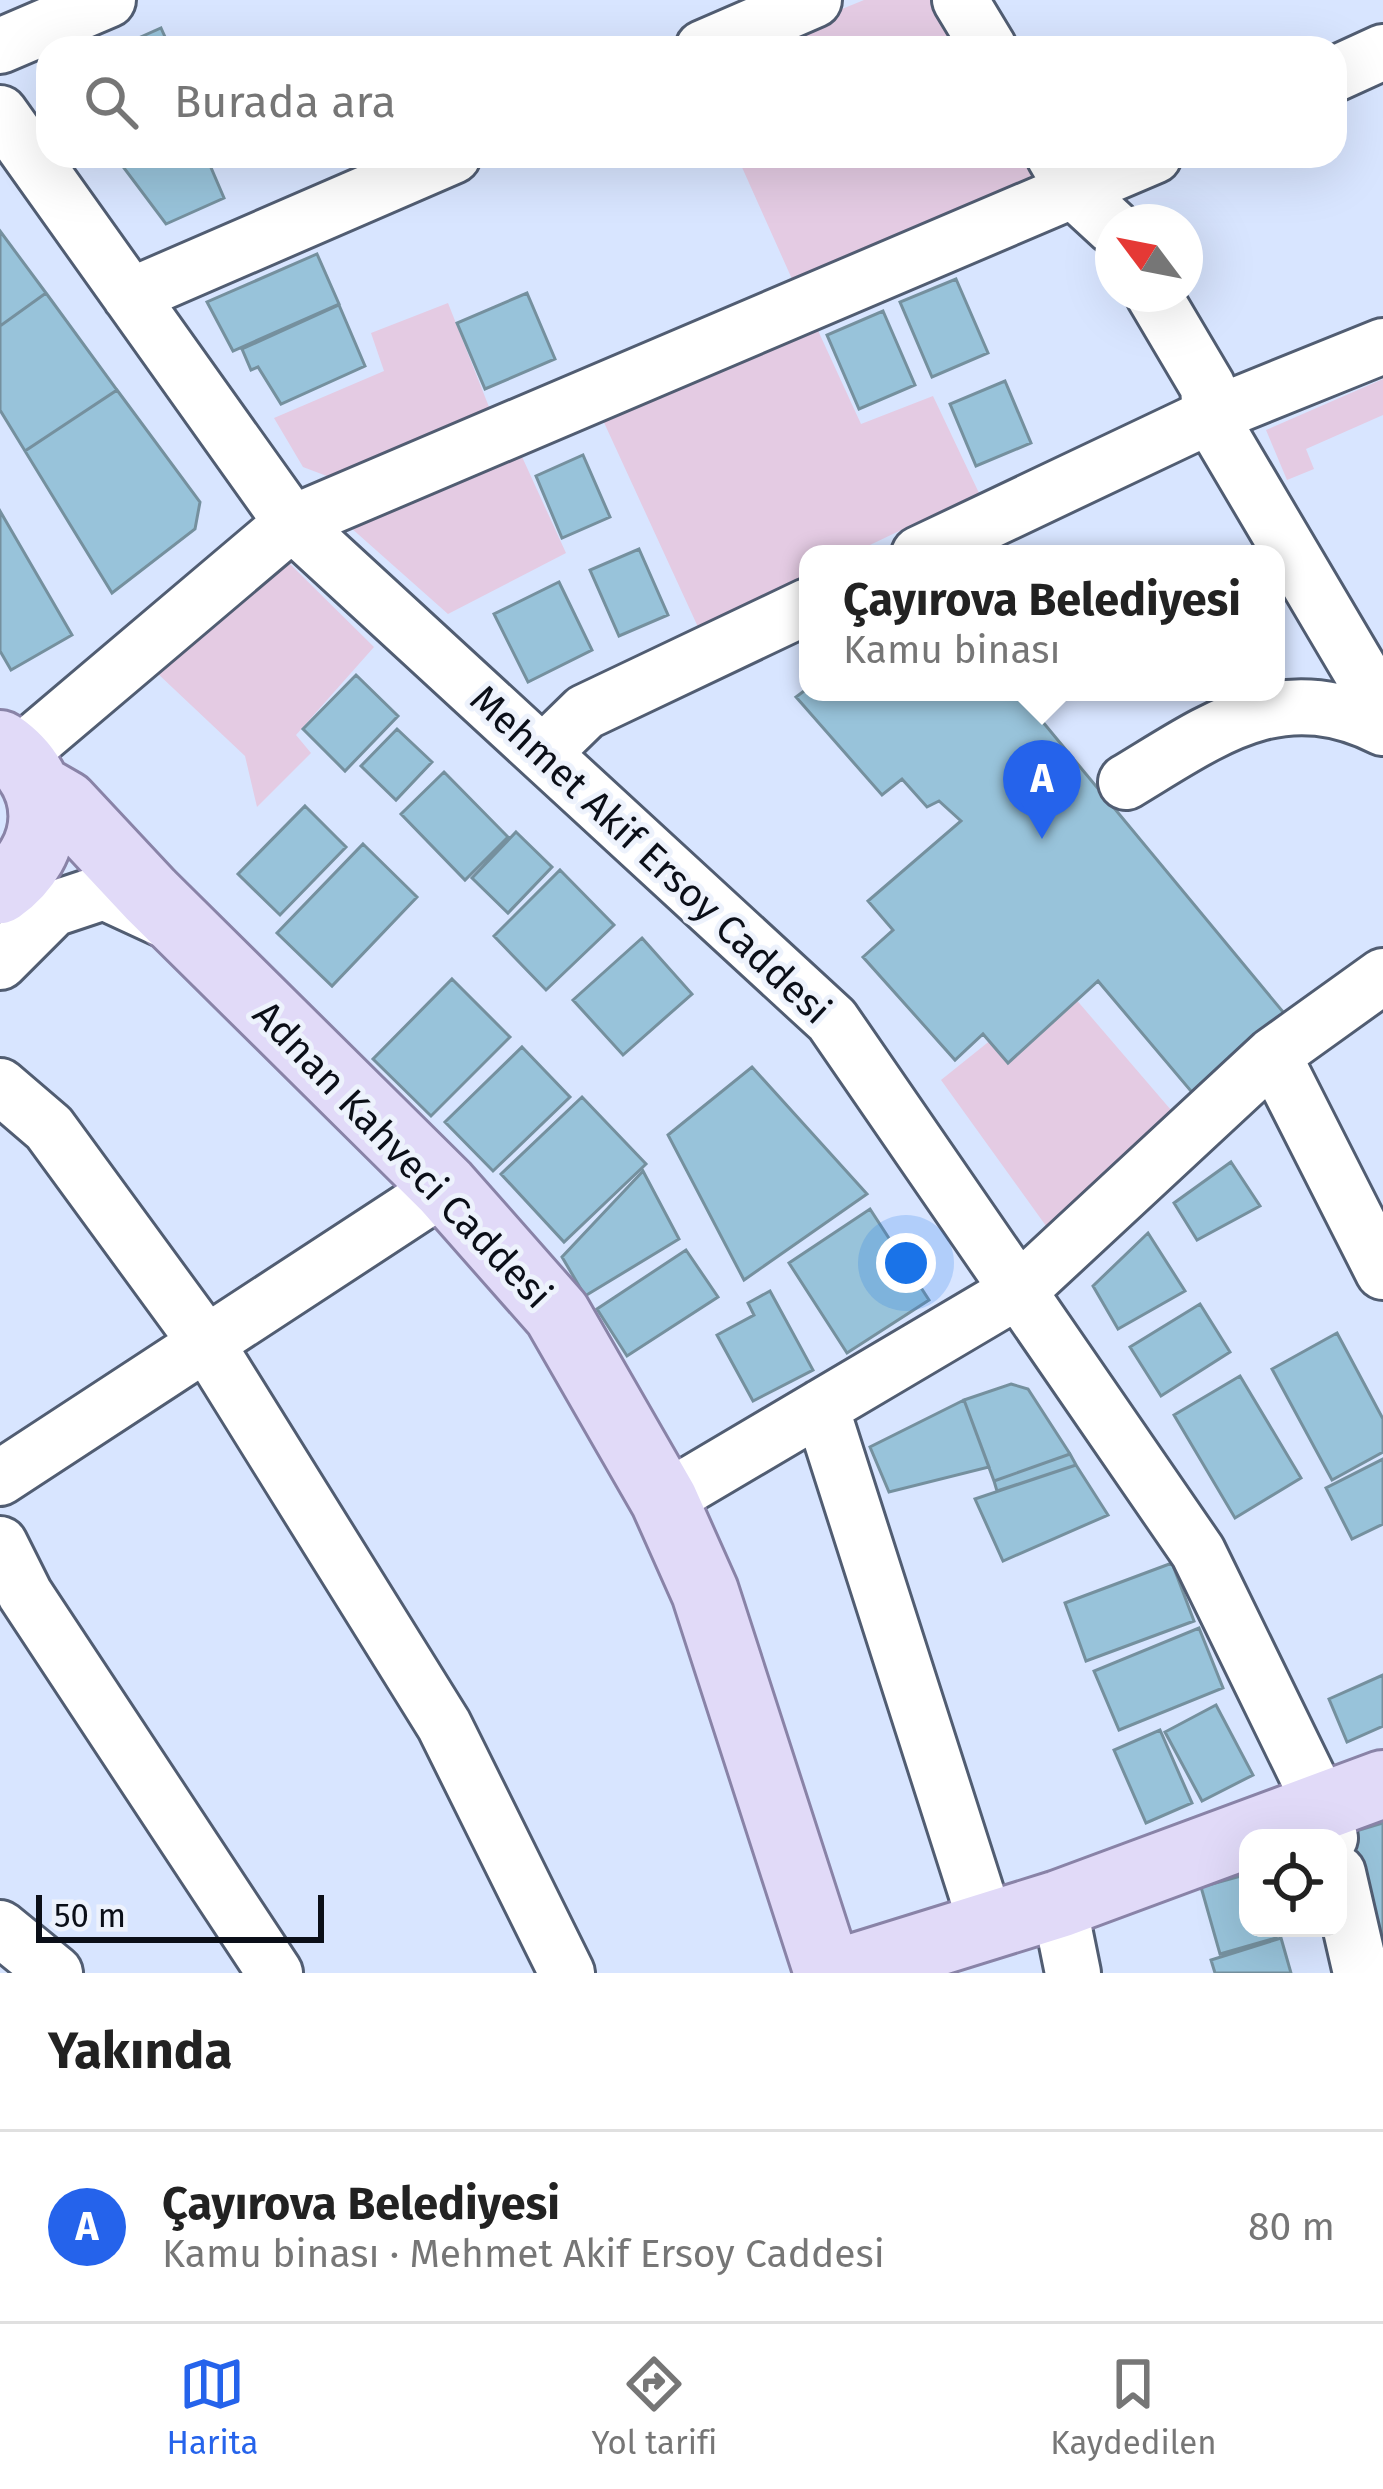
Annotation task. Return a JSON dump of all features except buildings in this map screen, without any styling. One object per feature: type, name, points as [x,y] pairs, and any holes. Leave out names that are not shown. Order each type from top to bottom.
[{"type":"main road","points":[[14,885],[44,811],[19,763]]},
{"type":"main road","name":"Adnan Kahveci Caddesi","points":[[19,763],[445,1187],[557,1314],[664,1500],[705,1592],[832,1973]]},
{"type":"main road","name":"Adnan Kahveci Caddesi","points":[[14,885],[169,914]]},
{"type":"main road","points":[[832,1973],[1326,1822],[1383,1784]]},
{"type":"street","points":[[0,46],[108,0]]},
{"type":"street","points":[[731,36],[814,0]]},
{"type":"street","points":[[960,0],[981,36]]},
{"type":"street","points":[[1347,68],[1383,52]]},
{"type":"street","name":"Mehmet Akif Ersoy Caddesi","points":[[0,113],[36,164]]},
{"type":"street","name":"Mehmet Akif Ersoy Caddesi","points":[[39,168],[292,523],[832,1020],[1198,1552],[1326,1822]]},
{"type":"street","points":[[130,296],[425,168]]},
{"type":"street","points":[[19,763],[292,523],[1130,168]]},
{"type":"street","points":[[1164,312],[1208,387],[1210,416],[1383,709]]},
{"type":"street","points":[[938,545],[1210,416],[1383,346]]},
{"type":"street","points":[[544,752],[585,712],[799,611]]},
{"type":"street","points":[[1126,782],[1228,722],[1297,704],[1344,709],[1383,728]]},
{"type":"street","points":[[0,962],[53,909],[104,892],[169,914]]},
{"type":"street","points":[[664,1500],[1021,1289],[1274,1054],[1383,976]]},
{"type":"street","points":[[1274,1054],[1383,1272]]},
{"type":"street","points":[[0,1086],[49,1128],[207,1344],[444,1725],[567,1973]]},
{"type":"street","points":[[0,1478],[445,1187]]},
{"type":"street","points":[[821,1407],[987,1926]]},
{"type":"street","points":[[0,1544],[25,1594],[274,1973]]},
{"type":"street","points":[[1059,1904],[1073,1973]]},
{"type":"street","points":[[1347,1912],[1361,1973]]},
{"type":"street","points":[[0,1928],[56,1973]]},
{"type":"shaded area","points":[[864,0],[941,0],[964,36],[776,36]]},
{"type":"shaded area","points":[[742,168],[1037,168],[1035,183],[792,279]]},
{"type":"shaded area","points":[[448,303],[491,412],[332,478],[303,467],[274,418],[384,371],[371,333]]},
{"type":"shaded area","points":[[815,324],[861,424],[933,396],[979,493],[870,545],[799,545],[799,579],[698,627],[601,416]]},
{"type":"shaded area","points":[[1383,379],[1383,415],[1306,449],[1314,469],[1287,480],[1266,430]]},
{"type":"shaded area","points":[[518,448],[566,553],[448,614],[350,527]]},
{"type":"shaded area","points":[[289,563],[374,647],[296,735],[311,753],[257,807],[245,756],[156,672]]},
{"type":"shaded area","points":[[1062,983],[1177,1117],[1054,1237],[941,1080]]},
{"type":"place","name":"Çayırova Belediyesi","points":[[1042,839]]}]
